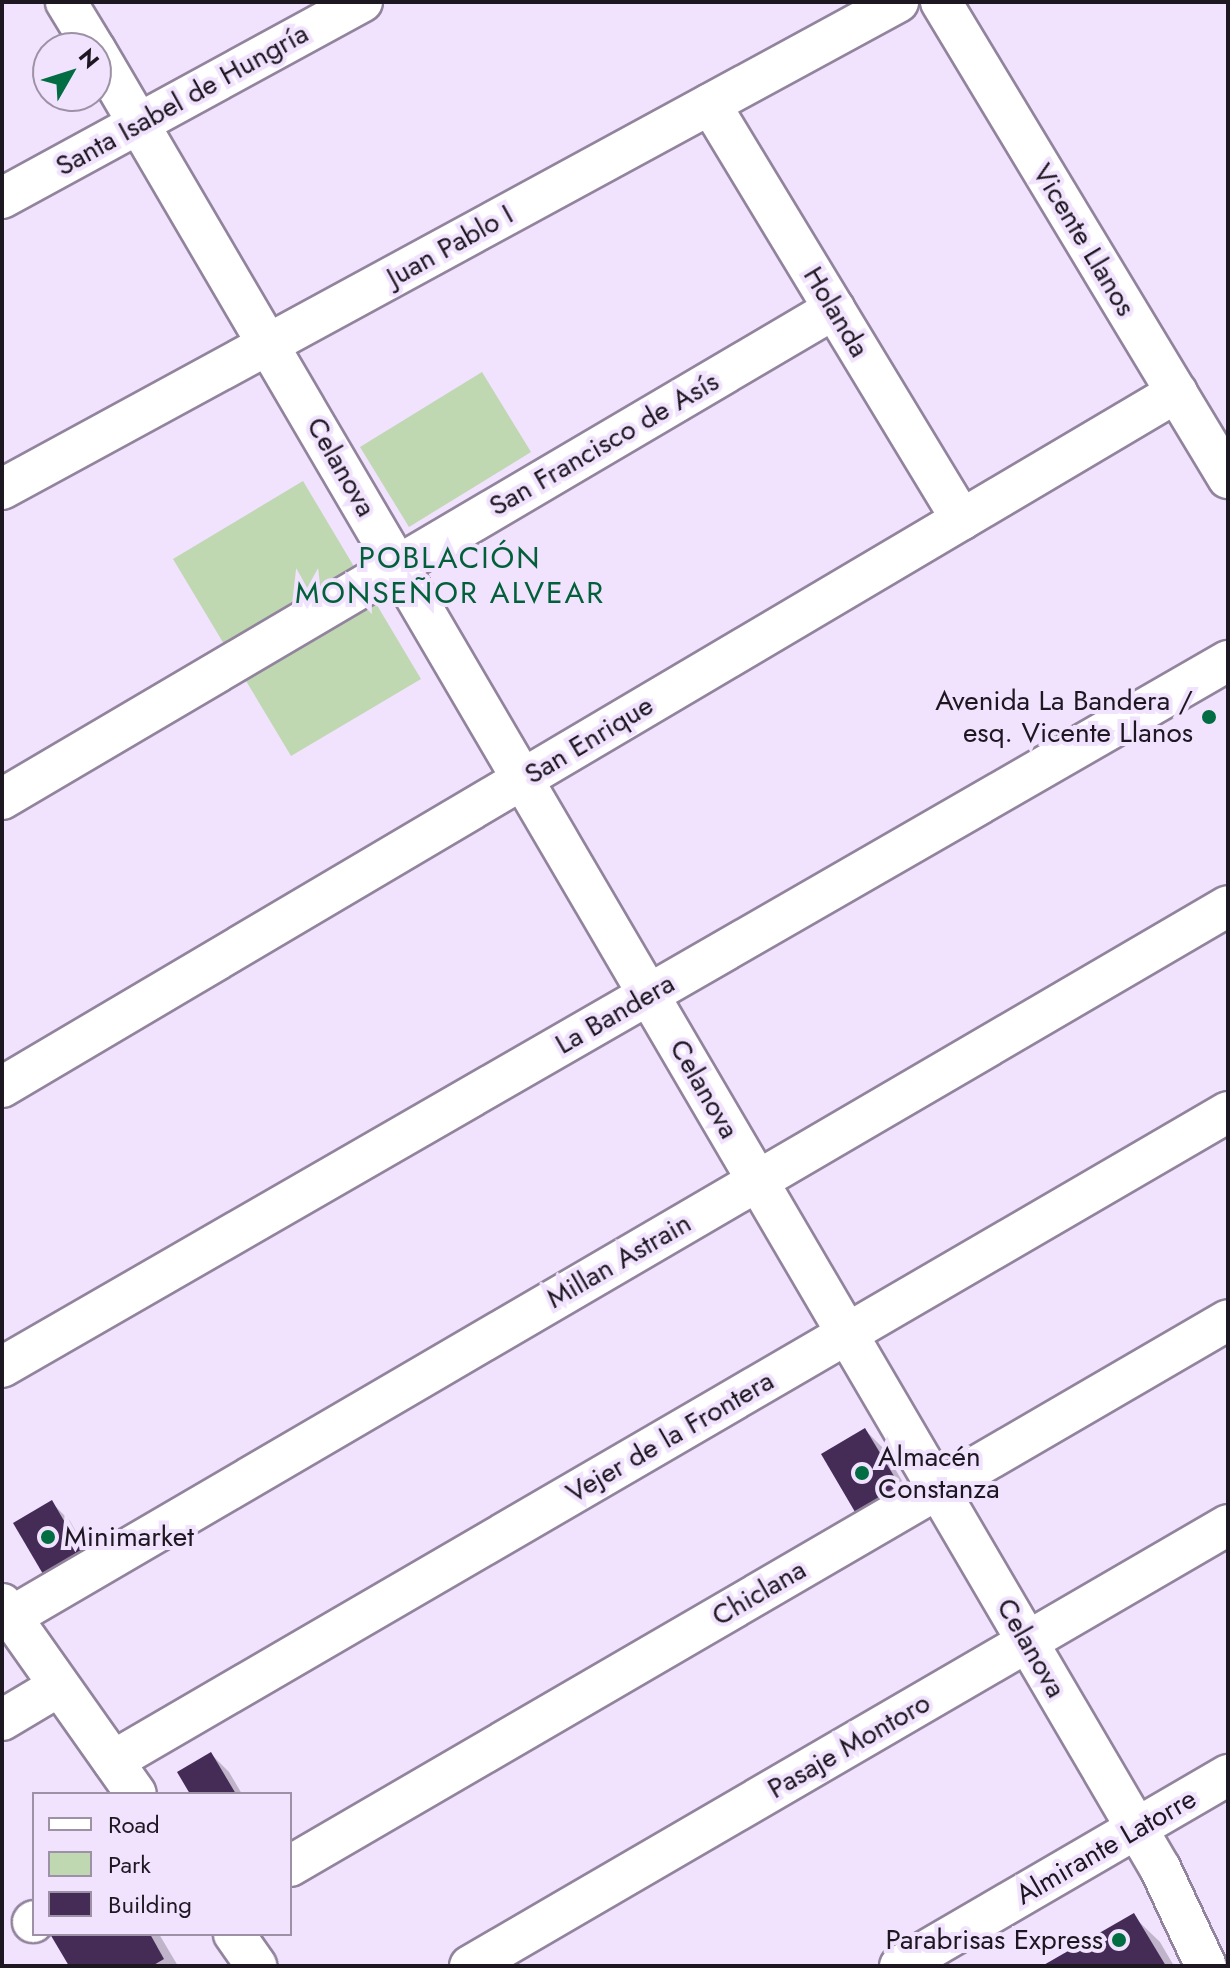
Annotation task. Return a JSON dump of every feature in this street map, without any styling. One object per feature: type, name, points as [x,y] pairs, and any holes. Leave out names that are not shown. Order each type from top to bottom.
[{"type":"street","name":"Celanova","points":[[66,2],[84,32]]},
{"type":"street","name":"Juan Pablo I","points":[[2,489],[898,2]]},
{"type":"street","name":"Vicente Llanos","points":[[944,3],[1228,478]]},
{"type":"street","name":"Santa Isabel de Hungría","points":[[2,198],[355,4]]},
{"type":"street","name":"Celanova","points":[[112,78],[1165,1878],[1206,1966]]},
{"type":"street","name":"Holanda","points":[[710,104],[962,520]]},
{"type":"street","name":"San Francisco de Asís","points":[[2,799],[834,309]]},
{"type":"street","name":"San Enrique","points":[[2,1087],[1177,392]]},
{"type":"street","name":"La Bandera","points":[[2,1367],[1228,661]]},
{"type":"street","name":"Millan Astrain","points":[[6,1611],[758,1181],[1228,906]]},
{"type":"street","name":"Vejer de la Frontera","points":[[113,1761],[1228,1112]]},
{"type":"street","name":"Chiclana","points":[[292,1865],[1228,1320]]},
{"type":"street","name":"Pasaje Montoro","points":[[470,1966],[1228,1525]]},
{"type":"street","points":[[6,1611],[135,1792]]},
{"type":"street","points":[[2,1720],[59,1686]]},
{"type":"street","name":"Almirante Latorre","points":[[900,1966],[1228,1775]]},
{"type":"street","points":[[235,1936],[256,1966]]},
{"type":"green space","points":[[482,372],[531,452],[409,527],[360,447]]},
{"type":"green space","points":[[303,481],[421,679],[291,756],[173,559]]},
{"type":"building","name":"Almacén Constanza","points":[[865,1428],[903,1491],[858,1517],[821,1454]]},
{"type":"building","name":"Minimarket","points":[[52,1500],[82,1552],[43,1574],[13,1523]]},
{"type":"building","points":[[211,1752],[235,1792],[189,1792],[177,1772]]},
{"type":"building","name":"Parabrisas Express","points":[[1134,1913],[1166,1966],[1042,1966]]},
{"type":"building","points":[[51,1936],[151,1936],[164,1959],[152,1966],[69,1966]]},
{"type":"place","name":"Avenida La Bandera / esq. Vicente Llanos","points":[[1209,717]]},
{"type":"place","name":"Almacén Constanza","points":[[862,1473]]},
{"type":"place","name":"Minimarket","points":[[48,1537]]},
{"type":"place","name":"Parabrisas Express","points":[[1119,1940]]},
{"type":"district","name":"POBLACIÓN MONSEÑOR ALVEAR","points":[[450,575]]}]
